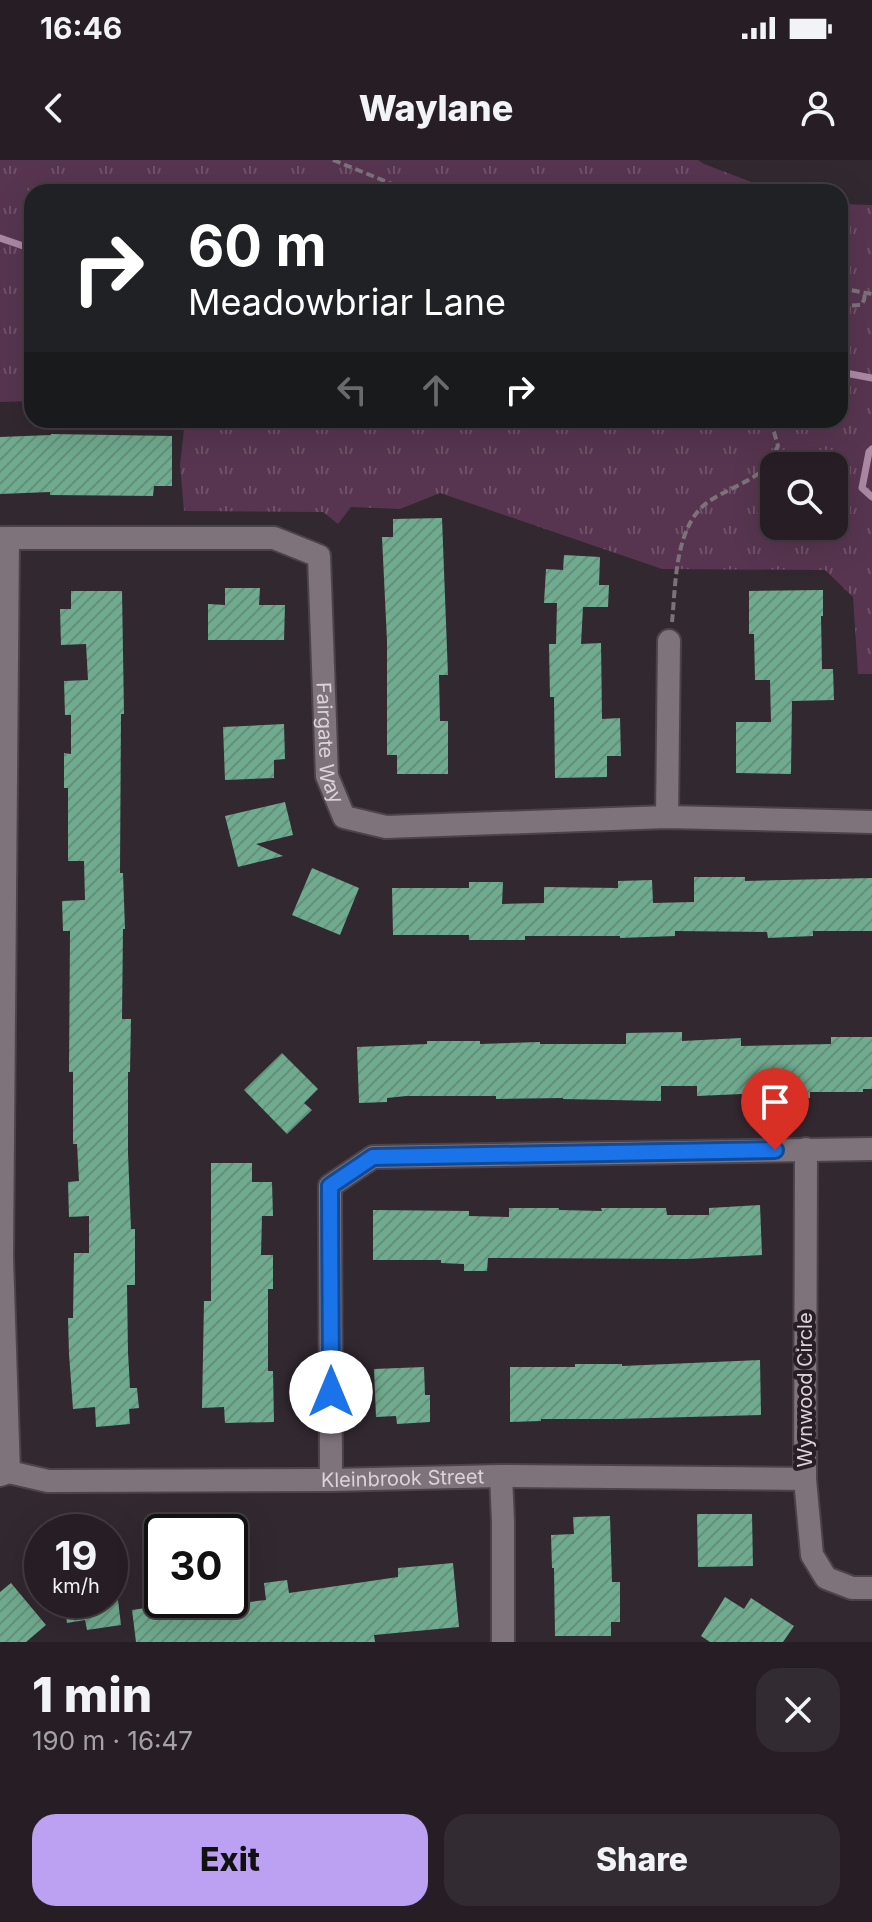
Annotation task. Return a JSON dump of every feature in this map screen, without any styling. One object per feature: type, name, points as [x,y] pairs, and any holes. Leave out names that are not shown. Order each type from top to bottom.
[{"type":"street","points":[[4,538],[1,1257],[4,1474]]},
{"type":"street","name":"Fairgate Way","points":[[4,538],[274,538],[319,556],[327,776],[344,817],[386,827],[667,817],[872,822]]},
{"type":"street","points":[[667,817],[669,641]]},
{"type":"street","name":"Wynwood Circle","points":[[806,1149],[805,1479],[812,1555],[826,1578],[852,1588],[872,1588]]},
{"type":"street","points":[[331,1480],[330,1186],[373,1157],[872,1149]]},
{"type":"street","name":"Kleinbrook Street","points":[[4,1474],[48,1481],[501,1476],[805,1479]]},
{"type":"street","points":[[501,1476],[503,1642]]},
{"type":"path","points":[[333,160],[392,184]]},
{"type":"path","points":[[848,290],[872,294]]},
{"type":"path","points":[[848,306],[861,305],[865,293]]},
{"type":"path","points":[[669,641],[680,548],[691,520],[708,501],[765,468],[778,446],[772,428]]},
{"type":"green space","points":[[0,160],[698,160],[757,184],[24,184],[24,401],[0,402]]},
{"type":"green space","points":[[848,204],[872,205],[872,674],[858,674],[853,597],[825,570],[662,569],[440,493],[400,509],[351,507],[338,524],[323,512],[184,511],[180,465],[182,428],[848,428]]},
{"type":"building","points":[[51,434],[172,436],[172,486],[154,486],[153,496],[50,495],[50,492],[0,494],[0,437]]},
{"type":"building","points":[[442,518],[448,675],[439,675],[440,721],[448,721],[448,774],[397,774],[397,755],[387,755],[387,641],[382,537],[393,537],[393,519]]},
{"type":"building","points":[[564,555],[600,557],[599,585],[609,585],[608,607],[583,607],[581,644],[601,643],[602,719],[620,718],[621,756],[607,756],[607,777],[555,778],[554,697],[550,697],[549,644],[556,644],[557,603],[544,603],[546,569],[563,570]]},
{"type":"building","points":[[225,588],[260,588],[259,605],[285,605],[284,640],[208,640],[208,604],[225,605]]},
{"type":"building","points":[[823,590],[822,669],[833,669],[834,700],[792,701],[791,774],[736,773],[736,722],[771,722],[770,680],[755,680],[754,634],[749,634],[749,591]]},
{"type":"building","points":[[71,591],[122,591],[124,714],[121,714],[120,873],[123,873],[125,929],[122,1019],[131,1019],[128,1153],[131,1229],[135,1229],[135,1285],[127,1285],[128,1352],[130,1388],[137,1388],[139,1408],[129,1409],[130,1424],[96,1427],[95,1407],[73,1409],[69,1354],[68,1318],[73,1318],[74,1253],[89,1253],[89,1216],[69,1217],[68,1182],[79,1181],[77,1144],[73,1144],[73,1072],[69,1072],[70,931],[63,931],[62,901],[85,900],[84,861],[68,861],[68,788],[64,788],[64,753],[71,754],[71,715],[65,715],[64,681],[88,680],[86,644],[61,645],[60,609],[71,609]]},
{"type":"building","points":[[284,724],[285,759],[274,760],[274,778],[225,780],[223,727]]},
{"type":"building","points":[[285,802],[293,835],[256,844],[283,856],[238,867],[225,816]]},
{"type":"building","points":[[312,868],[359,888],[340,935],[292,915]]},
{"type":"building","points":[[694,877],[745,877],[745,881],[872,878],[872,931],[813,931],[813,936],[768,938],[767,932],[675,931],[675,936],[525,936],[525,940],[469,940],[469,935],[393,935],[392,888],[469,888],[469,882],[503,882],[502,904],[544,903],[544,887],[618,888],[618,881],[652,880],[653,903],[694,902]]},
{"type":"building","points":[[682,1032],[682,1041],[741,1038],[741,1046],[831,1044],[831,1037],[872,1037],[872,1089],[863,1089],[863,1092],[810,1092],[810,1098],[764,1100],[764,1093],[697,1096],[697,1086],[661,1086],[661,1101],[406,1096],[387,1098],[387,1102],[359,1103],[357,1047],[427,1044],[427,1041],[626,1044],[626,1033]]},
{"type":"building","points":[[282,1053],[318,1089],[304,1103],[312,1110],[287,1134],[244,1090]]},
{"type":"building","points":[[211,1163],[252,1163],[252,1182],[272,1182],[273,1216],[262,1216],[261,1255],[273,1255],[273,1289],[268,1289],[268,1371],[273,1371],[274,1422],[225,1423],[224,1407],[202,1408],[204,1301],[211,1301]]},
{"type":"building","points":[[760,1205],[762,1255],[687,1259],[488,1258],[487,1271],[464,1271],[464,1264],[441,1263],[441,1260],[373,1260],[373,1210],[469,1211],[469,1216],[509,1217],[509,1208],[602,1211],[601,1208],[666,1208],[667,1215],[709,1215],[709,1208]]},
{"type":"building","points":[[760,1360],[761,1415],[510,1422],[510,1367]]},
{"type":"building","points":[[424,1367],[425,1395],[430,1395],[430,1422],[397,1424],[396,1416],[376,1417],[374,1369]]},
{"type":"building","points":[[697,1514],[752,1514],[753,1566],[698,1567]]},
{"type":"building","points":[[610,1516],[612,1582],[620,1582],[620,1622],[611,1622],[611,1636],[555,1636],[551,1535],[574,1534],[573,1517]]},
{"type":"building","points":[[453,1563],[459,1627],[374,1635],[375,1642],[136,1642],[132,1610],[144,1608],[144,1618],[248,1618],[248,1602],[266,1600],[264,1583],[287,1580],[289,1593],[398,1577],[398,1568]]},
{"type":"building","points":[[11,1583],[24,1599],[24,1618],[40,1618],[46,1625],[26,1642],[0,1642],[0,1592]]},
{"type":"building","points":[[725,1597],[744,1609],[751,1598],[794,1626],[783,1642],[710,1642],[701,1636]]},
{"type":"building","points":[[66,1618],[120,1618],[121,1625],[87,1630],[85,1620],[67,1623]]},
{"type":"waterway","points":[[0,238],[24,246]]},
{"type":"waterway","points":[[848,374],[872,378]]},
{"type":"waterway","points":[[872,449],[862,488],[872,497]]},
{"type":"route","points":[[331,1392],[330,1186],[373,1157],[775,1150]]}]
